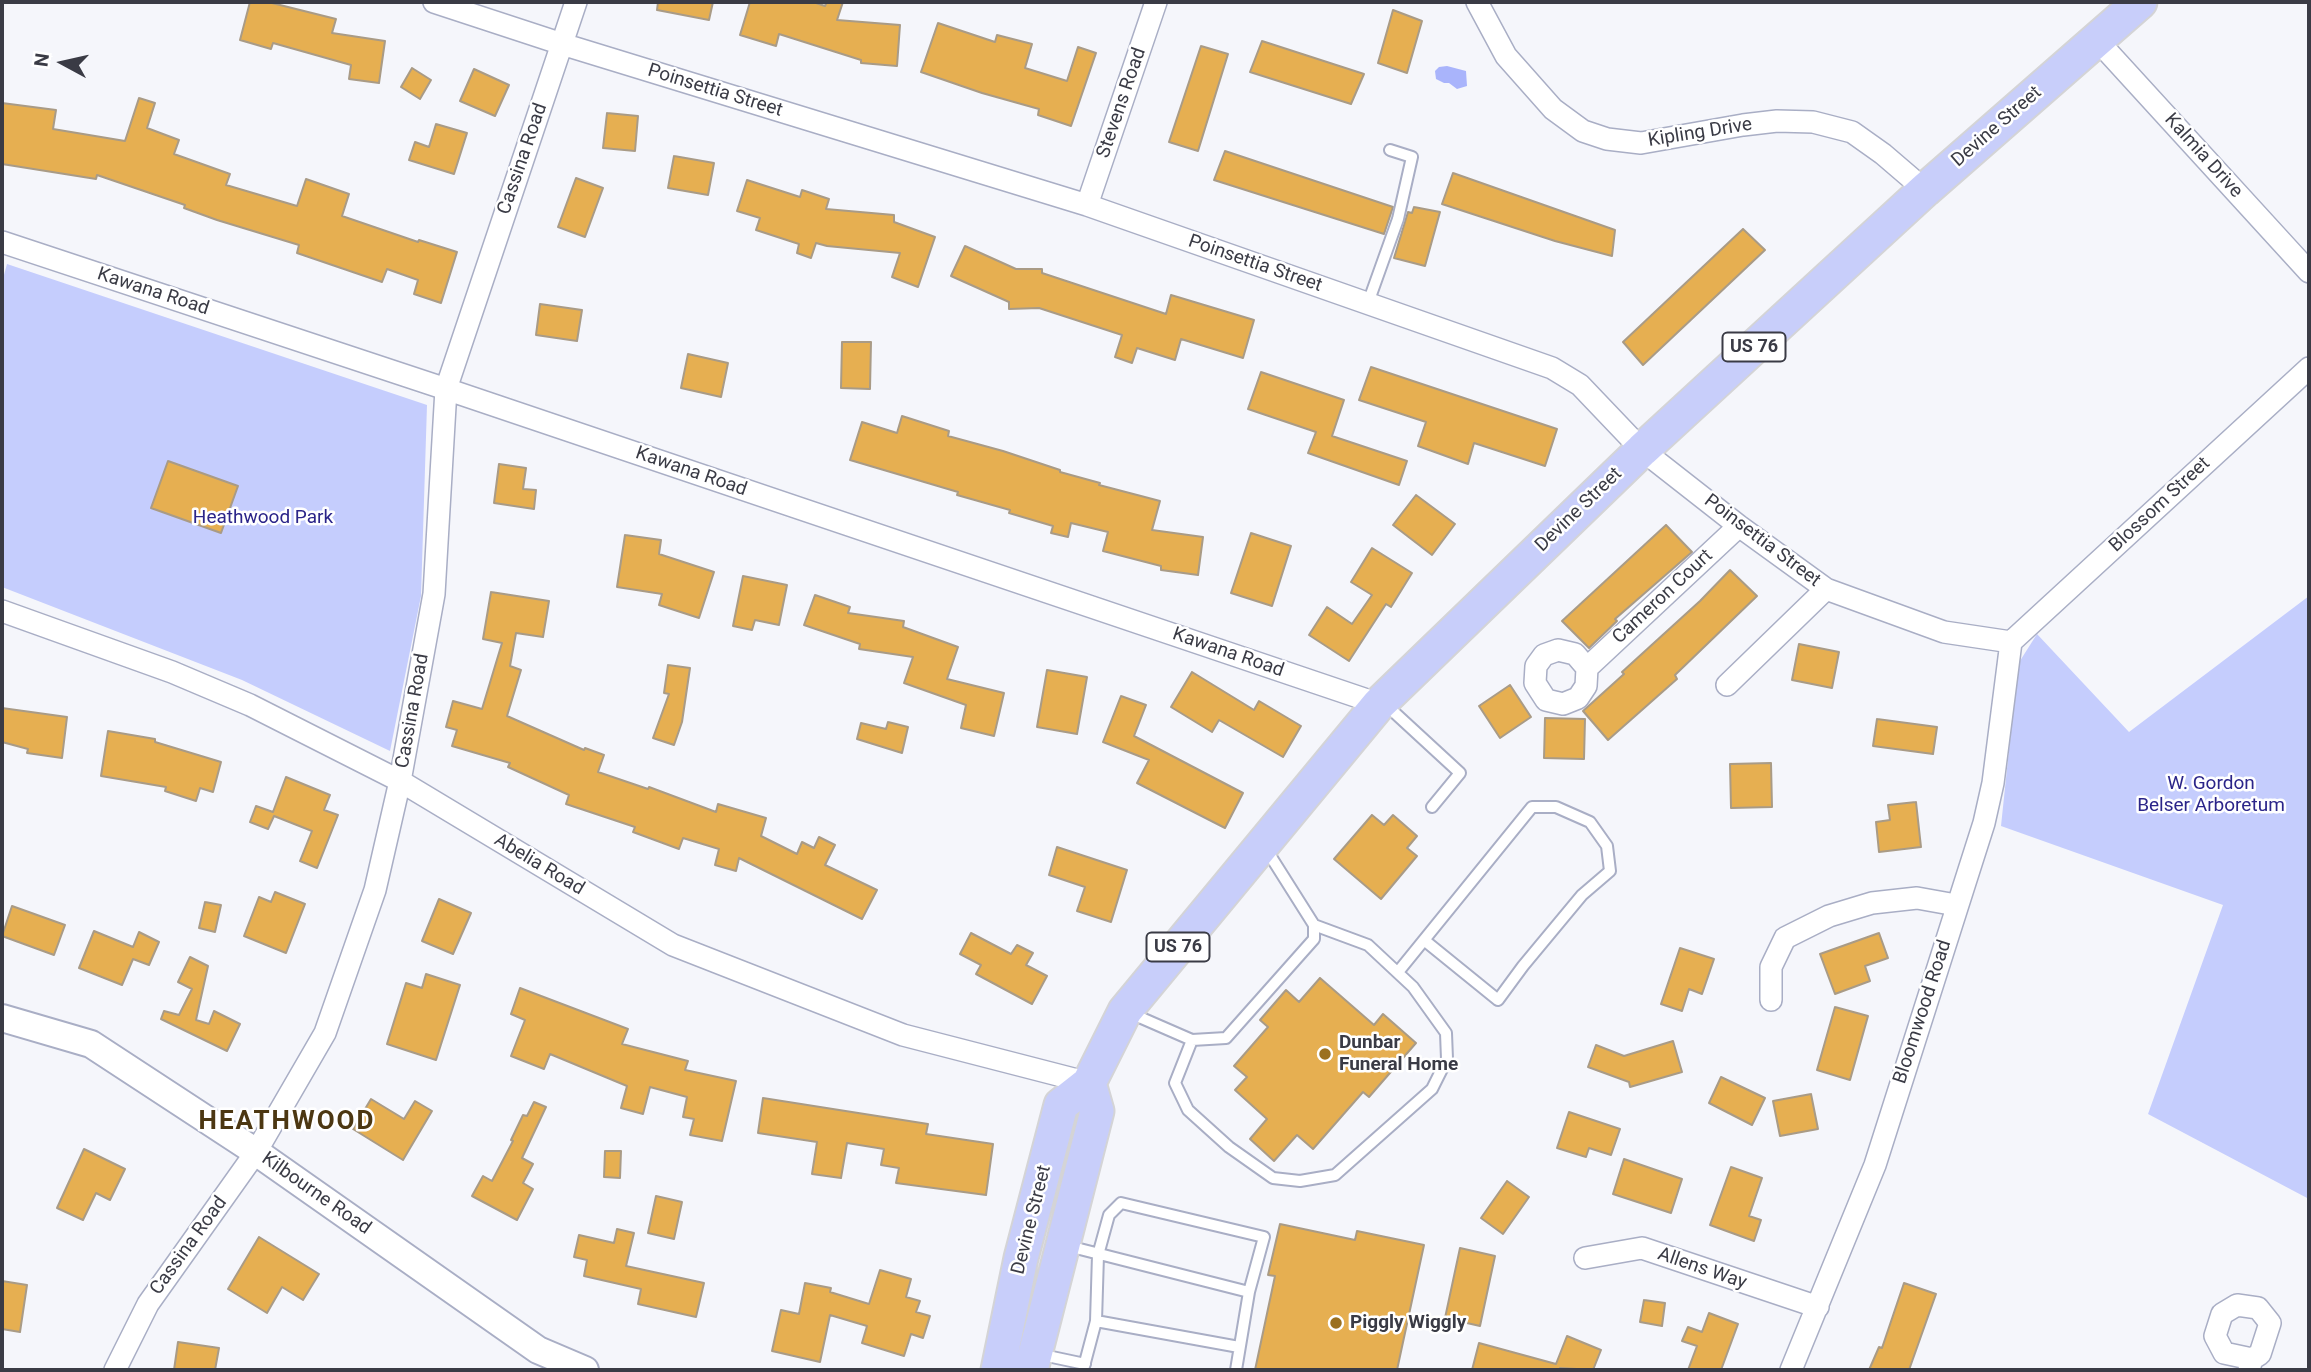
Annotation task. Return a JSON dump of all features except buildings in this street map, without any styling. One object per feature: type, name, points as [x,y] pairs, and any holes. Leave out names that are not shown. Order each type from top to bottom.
[{"type":"main road","name":"Devine Street","points":[[998,1370],[1027,1233],[1061,1105],[1089,1083],[1125,1011],[1381,702],[1642,450],[1926,190],[2140,2]]},
{"type":"main road","name":"Devine Street","points":[[1033,1362],[1097,1111],[1089,1083]]},
{"type":"main road","points":[[1027,1233],[1062,1245]]},
{"type":"street","name":"Poinsettia Street","points":[[434,2],[562,44],[1087,205],[1552,368],[1580,385],[1642,450],[1739,526],[1826,589],[1944,632],[2011,642]]},
{"type":"street","name":"Cassina Road","points":[[116,1370],[148,1304],[256,1153],[325,1034],[375,890],[400,781],[434,594],[446,389],[576,2]]},
{"type":"street","name":"Stevens Road","points":[[1087,205],[1156,2]]},
{"type":"street","name":"Kipling Drive","points":[[1477,2],[1506,56],[1553,109],[1583,131],[1607,139],[1641,143],[1743,125],[1777,121],[1813,122],[1852,132],[1926,190]]},
{"type":"street","name":"Kalmia Drive","points":[[2097,40],[2309,272]]},
{"type":"street","name":"Kawana Road","points":[[2,242],[1381,702]]},
{"type":"street","name":"Blossom Street","points":[[2011,642],[2309,368]]},
{"type":"street","name":"Cameron Court","points":[[1587,668],[1739,526]]},
{"type":"street","points":[[1727,685],[1826,589]]},
{"type":"street","name":"Abelia Road","points":[[2,611],[172,672],[250,705],[400,781],[673,945],[903,1035],[1089,1083]]},
{"type":"street","name":"Bloomwood Road","points":[[1791,1370],[1875,1164],[1984,823],[2011,642]]},
{"type":"street","points":[[1772,1000],[1771,967],[1785,939],[1829,916],[1872,903],[1917,898],[1956,905]]},
{"type":"street","name":"Kilbourne Road","points":[[2,1018],[91,1045],[256,1153],[538,1350],[585,1370]]},
{"type":"street","name":"Allens Way","points":[[1585,1258],[1642,1248],[1818,1307]]},
{"type":"lane","points":[[1368,303],[1398,219],[1412,157],[1390,150]]},
{"type":"lane","points":[[1381,702],[1460,773],[1432,807]]},
{"type":"lane","points":[[1398,972],[1532,807],[1556,807],[1590,822],[1607,846],[1610,871],[1582,895],[1498,1000],[1424,940]]},
{"type":"lane","points":[[1125,1011],[1192,1040],[1226,1038],[1314,939],[1314,925],[1263,844]]},
{"type":"lane","points":[[1192,1040],[1175,1083],[1188,1110],[1230,1147],[1273,1178],[1300,1181],[1335,1175],[1432,1089],[1447,1059],[1446,1033],[1413,987],[1368,945],[1314,925]]},
{"type":"lane","points":[[1033,1362],[1084,1367],[1096,1321],[1098,1255],[1109,1215],[1121,1203],[1264,1237],[1249,1292],[1236,1370]]},
{"type":"lane","points":[[1062,1245],[1249,1292]]},
{"type":"lane","points":[[1096,1321],[1239,1348]]},
{"type":"green space","name":"Heathwood Park","points":[[7,264],[427,405],[421,596],[390,751],[242,680],[2,587],[2,282]]},
{"type":"green space","name":"W. Gordon Belser Arboretum","points":[[2309,596],[2309,1199],[2148,1114],[2223,905],[2001,826],[2018,664],[2037,634],[2129,732]]},
{"type":"shaded area","points":[[1447,66],[1466,71],[1467,86],[1457,89],[1436,79],[1435,71],[1439,67]]},
{"type":"place","name":"Dunbar Funeral Home","points":[[1325,1054]]},
{"type":"place","name":"Piggly Wiggly","points":[[1336,1323]]},
{"type":"district","name":"HEATHWOOD","points":[[287,1122]]}]
